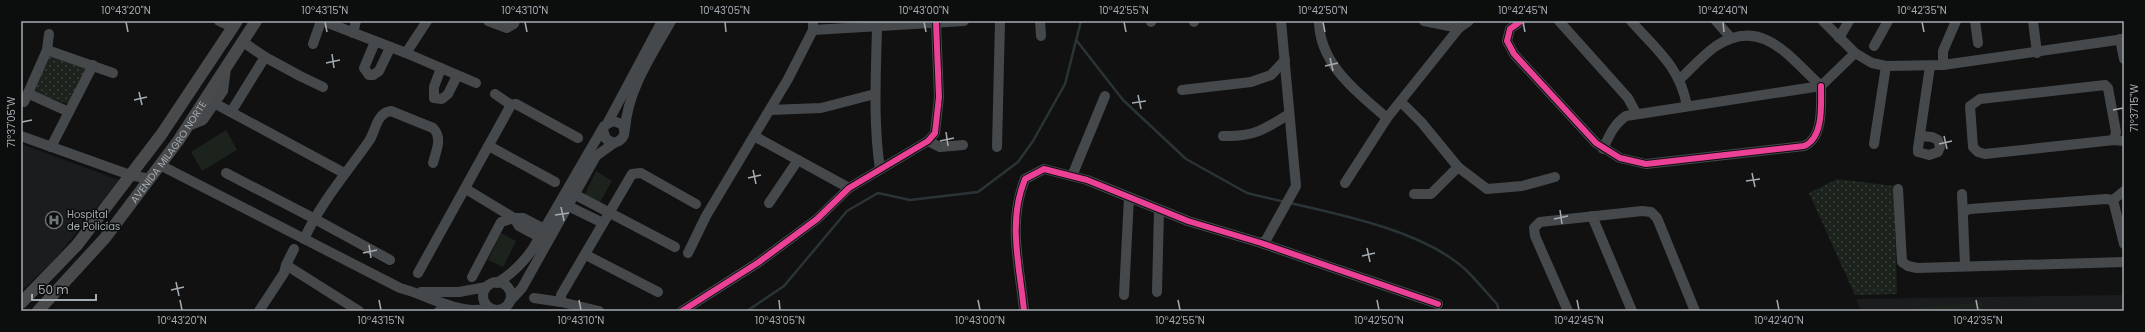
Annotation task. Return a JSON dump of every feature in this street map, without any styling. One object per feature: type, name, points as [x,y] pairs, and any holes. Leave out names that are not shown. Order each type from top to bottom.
[{"type":"main road","name":"AVENIDA MILAGRO NORTE","points":[[38,311],[105,238],[150,179],[188,126],[256,21]]},
{"type":"main road","name":"AVENIDA MILAGRO NORTE","points":[[21,303],[77,245],[161,135],[234,24]]},
{"type":"street","points":[[219,21],[234,24]]},
{"type":"street","points":[[353,33],[356,21]]},
{"type":"street","points":[[406,53],[427,21]]},
{"type":"street","points":[[488,21],[507,28],[514,24],[514,21]]},
{"type":"street","points":[[572,193],[605,126],[662,21]]},
{"type":"street","points":[[160,165],[400,288],[471,310],[498,310],[506,307],[522,288],[547,236],[565,204],[596,156],[623,138],[626,117],[635,87],[671,21]]},
{"type":"street","points":[[688,253],[706,216],[788,79],[813,25],[877,27],[964,21]]},
{"type":"street","points":[[998,147],[1000,21]]},
{"type":"street","points":[[1040,21],[1041,36]]},
{"type":"street","points":[[1261,243],[1266,240],[1296,186],[1288,114],[1281,21]]},
{"type":"street","points":[[1319,21],[1321,37],[1334,67],[1362,97],[1387,118]]},
{"type":"street","points":[[1427,21],[1459,28]]},
{"type":"street","points":[[1345,183],[1387,118],[1459,28],[1469,21]]},
{"type":"street","points":[[1521,21],[1510,29],[1507,41],[1514,54],[1603,149],[1620,158],[1646,164],[1804,146],[1814,139],[1817,131],[1821,86]]},
{"type":"street","points":[[1559,21],[1628,98],[1636,113]]},
{"type":"street","points":[[1630,21],[1672,67],[1680,79],[1687,106]]},
{"type":"street","points":[[1716,21],[1732,38]]},
{"type":"street","points":[[1823,21],[1855,53],[1872,63],[1886,66],[1943,65],[2037,53],[2122,39],[2124,59]]},
{"type":"street","points":[[1839,38],[1849,21]]},
{"type":"street","points":[[1874,46],[1888,21]]},
{"type":"street","points":[[1943,65],[1943,50],[1956,21]]},
{"type":"street","points":[[1975,21],[1978,43]]},
{"type":"street","points":[[2033,21],[2037,53]]},
{"type":"street","points":[[313,44],[327,22],[406,53],[476,83]]},
{"type":"street","points":[[682,311],[760,262],[817,219],[849,188],[880,169],[909,154],[928,141],[935,133],[939,97],[936,23]]},
{"type":"street","points":[[877,27],[875,94],[877,150],[880,169]]},
{"type":"street","points":[[49,34],[47,50],[26,98],[69,112]]},
{"type":"street","points":[[1680,79],[1715,47],[1732,38],[1750,35],[1761,37],[1773,43],[1821,86]]},
{"type":"street","points":[[243,42],[265,57],[323,87]]},
{"type":"street","points":[[375,42],[364,68],[369,74],[374,75],[379,71],[390,48]]},
{"type":"street","points":[[47,50],[113,73]]},
{"type":"street","points":[[1603,149],[1612,130],[1619,121],[1636,113],[1821,86],[1855,53]]},
{"type":"street","points":[[231,112],[265,57]]},
{"type":"street","points":[[1182,90],[1251,82],[1271,75],[1285,60]]},
{"type":"street","points":[[51,147],[93,65]]},
{"type":"street","points":[[1874,144],[1886,66]]},
{"type":"street","points":[[1920,136],[1930,66]]},
{"type":"street","points":[[188,126],[203,120],[223,91],[226,67]]},
{"type":"street","points":[[441,68],[434,87],[434,98],[442,99],[448,94],[457,76]]},
{"type":"street","points":[[2104,85],[2108,88],[2119,136],[1985,154],[1978,152],[1974,147],[1970,106],[1980,99],[2104,85]]},
{"type":"street","points":[[495,94],[511,105],[516,104],[578,138]]},
{"type":"street","points":[[770,110],[821,108],[875,94]]},
{"type":"street","points":[[1072,176],[1105,96]]},
{"type":"street","points":[[1401,102],[1422,123],[1458,167],[1488,189],[1522,186],[1555,177]]},
{"type":"street","points":[[214,103],[344,173]]},
{"type":"street","points":[[418,273],[466,189],[511,105]]},
{"type":"street","points":[[304,239],[313,218],[344,173],[370,140],[380,117],[385,112],[391,110],[433,128],[438,133],[439,141],[433,163]]},
{"type":"street","points":[[1222,136],[1242,137],[1260,132],[1288,114]]},
{"type":"street","points":[[605,126],[618,122],[625,129]]},
{"type":"street","points":[[605,126],[606,139],[614,143]]},
{"type":"street","points":[[21,136],[130,175],[150,179]]},
{"type":"street","points":[[754,136],[849,188]]},
{"type":"street","points":[[928,141],[940,147],[963,145]]},
{"type":"street","points":[[489,146],[555,182]]},
{"type":"street","points":[[769,203],[798,160]]},
{"type":"street","points":[[1414,194],[1431,194],[1458,167]]},
{"type":"street","points":[[1024,311],[1016,252],[1015,226],[1018,195],[1025,179],[1035,172],[1044,170],[1072,176],[1159,210],[1254,243],[1261,243],[1438,304]]},
{"type":"street","points":[[226,173],[390,260]]},
{"type":"street","points":[[561,302],[561,295],[586,255],[609,211],[632,174],[641,173],[696,204]]},
{"type":"street","points":[[466,189],[514,218],[519,226],[547,236]]},
{"type":"street","points":[[1898,189],[1902,262],[1908,266],[1917,268],[1965,265],[2124,262]]},
{"type":"street","points":[[1963,212],[1970,209],[2106,199],[2113,200],[2124,191]]},
{"type":"street","points":[[572,193],[609,211],[674,247]]},
{"type":"street","points":[[1962,194],[1965,265]]},
{"type":"street","points":[[1124,295],[1129,197]]},
{"type":"street","points":[[2113,200],[2124,244]]},
{"type":"street","points":[[565,204],[603,222]]},
{"type":"street","points":[[1157,292],[1159,210]]},
{"type":"street","points":[[1568,311],[1535,236],[1534,228],[1540,222],[1642,211],[1651,212],[1657,218],[1695,311]]},
{"type":"street","points":[[1592,216],[1632,311]]},
{"type":"street","points":[[472,277],[501,222],[514,218]]},
{"type":"street","points":[[497,283],[510,275],[523,264],[547,236]]},
{"type":"street","points":[[258,309],[284,273],[286,265],[294,249]]},
{"type":"street","points":[[586,255],[658,292]]},
{"type":"street","points":[[286,265],[359,311]]},
{"type":"street","points":[[419,293],[427,291],[459,292],[486,287],[492,283],[497,283],[507,286],[511,293],[510,301]]},
{"type":"street","points":[[486,287],[483,295],[485,303],[491,309]]},
{"type":"street","points":[[534,298],[561,302],[599,311]]},
{"type":"shaded area","points":[[49,54],[88,69],[68,104],[33,92]]},
{"type":"shaded area","points":[[226,130],[237,150],[202,171],[191,152]]},
{"type":"shaded area","name":"Hospital de Policías","points":[[21,144],[119,180],[55,259],[21,291]]},
{"type":"shaded area","points":[[596,171],[612,181],[599,204],[584,196]]},
{"type":"shaded area","points":[[1837,179],[1894,186],[1897,294],[1855,295],[1809,193]]},
{"type":"shaded area","points":[[501,233],[516,241],[503,267],[488,260]]},
{"type":"shaded area","points":[[2124,295],[2124,311],[1861,311],[1856,299]]},
{"type":"shaded area","points":[[1982,302],[1983,311],[1906,311],[1908,309]]},
{"type":"waterway","points":[[747,311],[784,286],[847,211],[878,193],[910,200],[978,192],[1018,162],[1033,141],[1065,84],[1081,21]]},
{"type":"waterway","points":[[1077,41],[1123,100],[1186,159],[1247,193],[1285,202]]},
{"type":"waterway","points":[[1290,203],[1359,219],[1407,235],[1429,245],[1449,257],[1466,270],[1497,304],[1499,311]]},
{"type":"cycle path","points":[[1521,21],[1510,29],[1507,41],[1514,54],[1596,143],[1620,158],[1646,164],[1804,146],[1815,136],[1818,128],[1821,111],[1821,86]]},
{"type":"cycle path","points":[[682,311],[759,262],[817,219],[849,188],[928,141],[935,133],[939,97],[936,23]]},
{"type":"cycle path","points":[[1024,311],[1016,245],[1017,212],[1025,179],[1044,169],[1087,180],[1188,221],[1261,243],[1438,304]]},
{"type":"place","name":"Hospital de Policías","points":[[54,220]]}]
